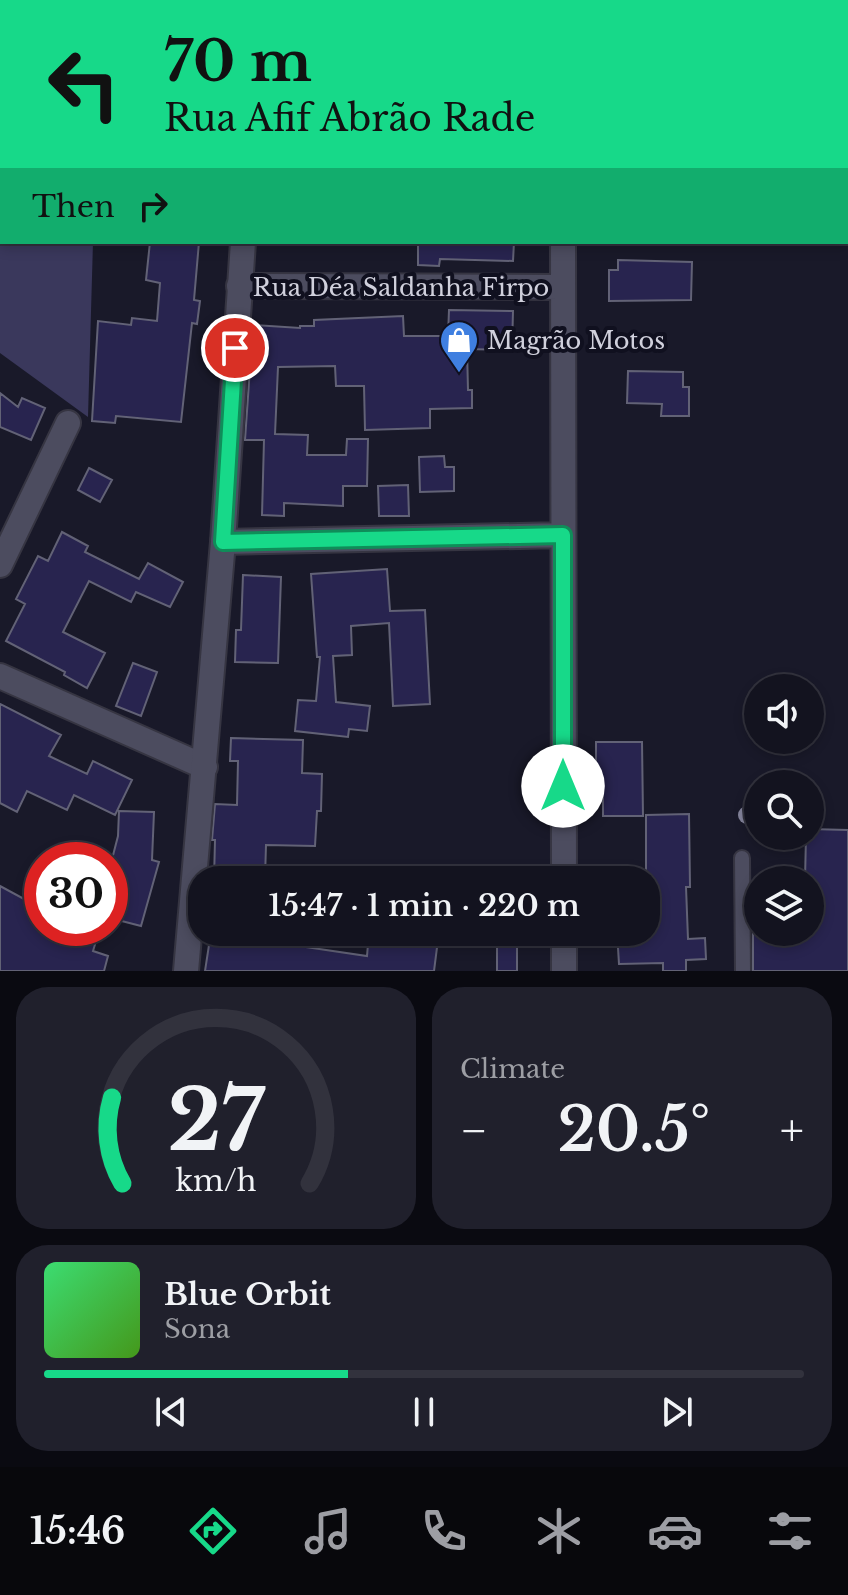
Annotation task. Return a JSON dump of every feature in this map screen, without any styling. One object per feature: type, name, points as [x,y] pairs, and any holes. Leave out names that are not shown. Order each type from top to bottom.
[{"type":"street","points":[[186,971],[223,542],[243,244]]},
{"type":"street","points":[[563,244],[564,866]]},
{"type":"street","name":"Rua Déa Saldanha Firpo","points":[[239,286],[563,287]]},
{"type":"street","points":[[0,565],[68,423]]},
{"type":"street","points":[[223,542],[563,535]]},
{"type":"street","points":[[0,676],[205,767]]},
{"type":"street","points":[[564,946],[564,971]]},
{"type":"lane","points":[[742,858],[743,971]]},
{"type":"shaded area","points":[[0,244],[93,244],[88,417],[0,353]]},
{"type":"building","points":[[150,244],[199,244],[194,300],[200,301],[197,324],[192,323],[181,422],[116,416],[115,423],[92,421],[98,321],[131,325],[132,318],[157,321],[160,283],[146,280]]},
{"type":"building","points":[[418,244],[514,244],[513,261],[440,259],[439,266],[418,265]]},
{"type":"building","points":[[618,260],[692,262],[691,300],[609,301],[609,270],[618,270]]},
{"type":"building","points":[[449,310],[513,311],[512,350],[467,349],[468,390],[472,390],[472,408],[430,409],[430,428],[365,430],[364,386],[336,386],[335,366],[278,367],[275,434],[308,435],[307,455],[346,455],[347,439],[368,439],[367,486],[343,486],[343,506],[284,503],[284,516],[262,515],[264,440],[245,440],[253,325],[300,328],[314,326],[314,320],[403,316],[404,336],[448,336]]},
{"type":"building","points":[[628,371],[683,372],[683,387],[689,387],[689,416],[661,416],[662,404],[627,403]]},
{"type":"building","points":[[0,393],[18,407],[22,398],[45,408],[31,440],[0,427]]},
{"type":"building","points":[[444,456],[445,467],[454,467],[454,491],[420,492],[419,457]]},
{"type":"building","points":[[89,468],[112,480],[100,502],[78,490]]},
{"type":"building","points":[[408,485],[409,516],[379,516],[378,486]]},
{"type":"building","points":[[62,532],[88,546],[85,552],[139,579],[148,563],[183,582],[170,607],[136,592],[131,602],[89,581],[63,632],[105,653],[87,688],[64,675],[65,672],[6,641],[25,604],[16,599],[38,556],[48,561]]},
{"type":"building","points":[[387,569],[390,611],[425,610],[430,704],[393,706],[389,623],[351,626],[352,655],[333,656],[336,702],[370,706],[367,731],[349,729],[348,737],[295,731],[298,700],[316,701],[320,657],[317,657],[311,574]]},
{"type":"building","points":[[243,575],[281,577],[278,663],[235,662],[236,630],[241,630]]},
{"type":"building","points":[[133,663],[157,672],[141,716],[116,706]]},
{"type":"building","points":[[0,704],[61,735],[49,756],[87,774],[93,761],[132,780],[115,815],[74,795],[67,810],[27,791],[17,812],[0,803]]},
{"type":"building","points":[[231,738],[303,740],[302,773],[322,774],[321,811],[317,811],[315,846],[266,845],[265,866],[214,866],[215,840],[212,840],[215,804],[237,805],[238,761],[230,761]]},
{"type":"building","points":[[596,742],[642,742],[643,816],[603,816],[603,780],[596,780]]},
{"type":"building","points":[[119,811],[154,812],[152,860],[159,862],[141,926],[128,923],[128,842],[116,842]]},
{"type":"building","points":[[689,814],[690,887],[686,887],[688,939],[705,938],[706,959],[686,960],[686,971],[663,971],[663,963],[619,964],[618,946],[660,946],[660,866],[646,866],[646,815]]},
{"type":"building","points":[[824,829],[848,830],[848,971],[753,971],[753,946],[824,946],[824,866],[805,866],[806,850],[824,850]]},
{"type":"building","points":[[0,886],[24,899],[24,946],[95,946],[93,951],[108,956],[104,971],[0,971]]},
{"type":"building","points":[[209,946],[299,946],[367,956],[368,946],[437,946],[434,971],[205,971]]},
{"type":"building","points":[[497,946],[517,946],[517,971],[497,971]]},
{"type":"place","name":"Magrão Motos","points":[[459,374]]},
{"type":"route","points":[[235,348],[223,542],[563,535],[563,786]]}]
